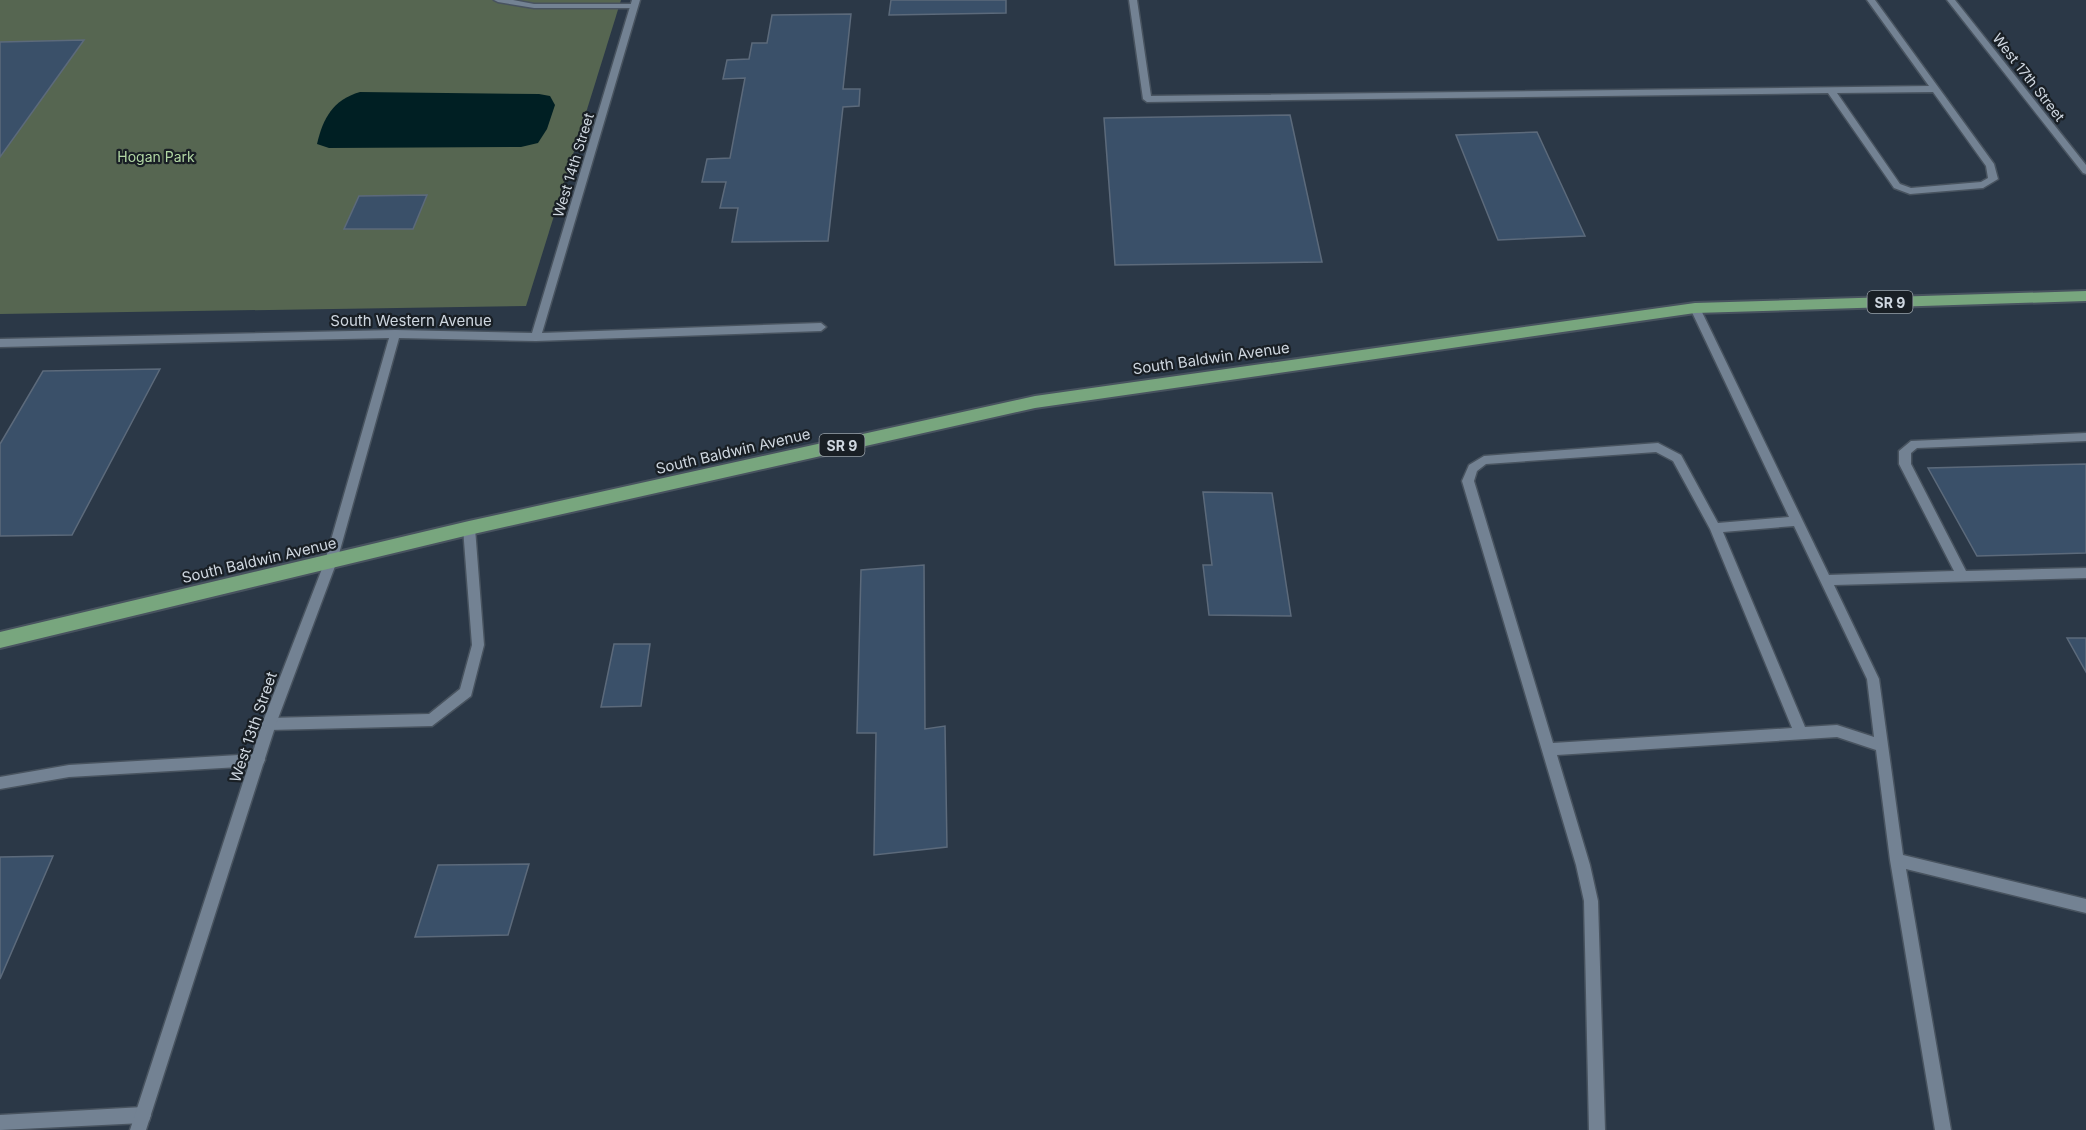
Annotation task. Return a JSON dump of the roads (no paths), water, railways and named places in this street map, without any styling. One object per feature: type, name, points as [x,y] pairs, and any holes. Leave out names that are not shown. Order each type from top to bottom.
[{"type":"highway","name":"SR 9","points":[[1695,308],[2086,296]]},
{"type":"highway","name":"South Baldwin Avenue","points":[[0,640],[469,528],[1035,402],[1695,308]]},
{"type":"street","points":[[498,0],[534,6],[635,3]]},
{"type":"street","points":[[1133,0],[1147,99],[1935,89]]},
{"type":"street","points":[[1830,90],[1897,186],[1910,191],[1983,185],[1993,180],[1991,166],[1871,0]]},
{"type":"street","name":"West 17th Street","points":[[1951,0],[2086,171]]},
{"type":"street","name":"West 14th Street","points":[[536,337],[635,3]]},
{"type":"street","points":[[1695,308],[1873,680],[1897,860],[1943,1130]]},
{"type":"street","name":"South Western Avenue","points":[[0,343],[395,334],[536,337],[821,327]]},
{"type":"street","name":"West 13th Street","points":[[140,1122],[269,724],[331,561],[395,334]]},
{"type":"street","points":[[1962,576],[1905,464],[1905,451],[1915,444],[2086,437]]},
{"type":"street","points":[[1597,1130],[1591,901],[1468,481],[1471,470],[1484,459],[1658,447],[1668,451],[1682,465],[1715,528],[1801,734]]},
{"type":"street","points":[[1715,528],[1797,521]]},
{"type":"street","points":[[269,724],[432,720],[466,692],[478,645],[469,528]]},
{"type":"street","points":[[1826,580],[2086,573]]},
{"type":"street","points":[[1547,749],[1837,731],[1882,746]]},
{"type":"street","points":[[0,783],[69,771],[258,760]]},
{"type":"street","points":[[1897,860],[2086,906]]},
{"type":"street","points":[[0,1123],[140,1122]]},
{"type":"park label","name":"Hogan Park","points":[[156,156]]}]
